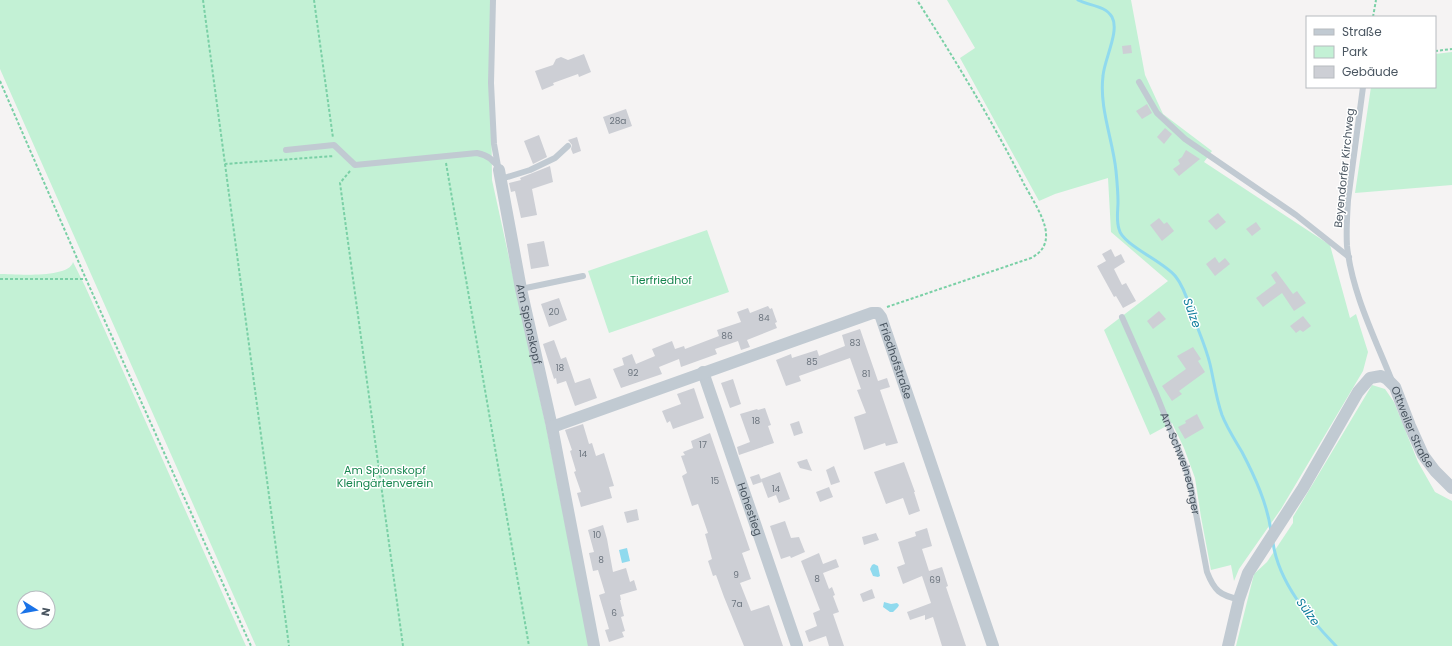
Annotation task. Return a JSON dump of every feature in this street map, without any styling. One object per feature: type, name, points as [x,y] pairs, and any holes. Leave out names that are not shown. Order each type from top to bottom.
[{"type":"street","name":"Am Spionskopf","points":[[500,174],[521,289],[552,427],[594,646]]},
{"type":"street","name":"Friedhofstraße","points":[[552,427],[872,313],[878,313],[881,317],[993,646]]},
{"type":"street","name":"Hohestieg","points":[[704,372],[797,646]]},
{"type":"street","name":"Ottweiler Straße","points":[[1239,599],[1248,573],[1304,488],[1354,397],[1370,378],[1377,376],[1385,377],[1395,387],[1412,433],[1423,455],[1435,471],[1452,488]]},
{"type":"street","points":[[1228,646],[1239,599]]},
{"type":"lane","name":"Am Spionskopf","points":[[493,0],[491,83],[494,140],[500,174]]},
{"type":"lane","points":[[1139,82],[1157,113],[1185,139],[1296,215],[1349,257]]},
{"type":"lane","name":"Beyendorfer Kirchweg","points":[[1363,88],[1347,206],[1347,237],[1349,257],[1360,300],[1395,387]]},
{"type":"lane","points":[[286,150],[334,145],[355,165],[480,154],[492,160],[500,174],[530,170],[555,158],[568,146]]},
{"type":"lane","points":[[521,289],[583,276]]},
{"type":"lane","name":"Am Schweineanger","points":[[1122,317],[1157,396],[1186,468],[1191,487],[1201,545],[1210,580],[1219,593],[1224,596],[1239,599]]},
{"type":"path","points":[[203,0],[290,646]]},
{"type":"path","points":[[314,0],[334,145]]},
{"type":"path","points":[[878,313],[889,306],[1032,258],[1041,250],[1046,238],[1046,230],[1041,217],[1020,175],[974,91],[917,0]]},
{"type":"path","points":[[1373,16],[1376,0]]},
{"type":"path","points":[[1436,50],[1452,49]]},
{"type":"path","points":[[0,81],[86,279],[251,646]]},
{"type":"path","points":[[225,164],[344,155]]},
{"type":"path","points":[[445,156],[529,646]]},
{"type":"path","points":[[355,165],[340,183],[403,646]]},
{"type":"path","points":[[0,279],[86,279]]},
{"type":"green space","name":"Am Spionskopf Kleingärtenverein","points":[[0,0],[490,0],[492,180],[547,431],[589,646],[256,646],[0,69]]},
{"type":"green space","points":[[947,0],[1131,0],[1145,75],[1163,114],[1212,151],[1204,162],[1330,245],[1350,318],[1356,314],[1368,352],[1363,371],[1281,509],[1239,569],[1234,581],[1231,565],[1211,570],[1195,478],[1184,448],[1172,423],[1150,435],[1104,330],[1168,281],[1111,232],[1108,178],[1055,194],[1039,201],[960,58],[975,48]]},
{"type":"green space","points":[[1452,52],[1452,185],[1355,193],[1371,88],[1436,88],[1436,54]]},
{"type":"green space","name":"Tierfriedhof","points":[[707,230],[729,292],[609,333],[588,271]]},
{"type":"green space","points":[[73,262],[246,646],[0,646],[0,274],[28,275],[62,271],[69,267]]},
{"type":"green space","points":[[1372,385],[1385,389],[1394,402],[1418,462],[1435,492],[1452,501],[1452,646],[1236,646],[1254,574],[1267,562],[1293,523],[1293,517]]},
{"type":"water","points":[[627,548],[630,561],[622,563],[619,550]]},
{"type":"water","points":[[874,564],[878,566],[880,576],[878,577],[873,576],[870,569]]},
{"type":"water","points":[[884,602],[891,604],[897,603],[899,605],[893,612],[890,612],[883,607]]},
{"type":"building","points":[[1131,45],[1132,53],[1123,54],[1122,46]]},
{"type":"building","points":[[584,54],[591,72],[579,77],[578,74],[553,83],[554,85],[542,90],[535,71],[553,65],[556,59],[561,57],[568,60]]},
{"type":"building","points":[[1147,104],[1152,113],[1142,119],[1136,111]]},
{"type":"building","points":[[626,109],[632,126],[609,134],[603,117]]},
{"type":"building","points":[[1165,128],[1172,134],[1164,144],[1157,137]]},
{"type":"building","points":[[539,135],[547,157],[533,164],[524,141]]},
{"type":"building","points":[[577,137],[581,151],[573,154],[571,149],[572,145],[568,140]]},
{"type":"building","points":[[1186,150],[1200,159],[1179,176],[1173,169],[1180,164],[1178,160],[1182,157]]},
{"type":"building","points":[[550,166],[553,182],[532,189],[537,215],[521,218],[515,191],[511,192],[509,183],[521,180],[520,178]]},
{"type":"building","points":[[1218,213],[1226,222],[1216,230],[1208,221]]},
{"type":"building","points":[[1159,218],[1164,224],[1167,222],[1174,231],[1162,241],[1150,225]]},
{"type":"building","points":[[1256,222],[1261,229],[1252,236],[1246,229]]},
{"type":"building","points":[[544,241],[549,266],[531,269],[527,244]]},
{"type":"building","points":[[1111,249],[1115,257],[1121,254],[1125,262],[1114,269],[1122,285],[1126,283],[1136,301],[1123,308],[1116,296],[1114,297],[1097,266],[1106,261],[1102,254]]},
{"type":"building","points":[[1215,257],[1219,263],[1225,258],[1230,264],[1215,276],[1206,264]]},
{"type":"building","points":[[1276,271],[1293,294],[1297,291],[1306,303],[1294,311],[1282,293],[1263,307],[1256,298],[1276,283],[1271,275]]},
{"type":"building","points":[[559,298],[567,320],[549,327],[541,304]]},
{"type":"building","points":[[768,306],[770,309],[772,308],[777,322],[775,323],[777,328],[747,340],[750,347],[741,350],[738,341],[715,349],[717,354],[681,367],[679,359],[659,367],[662,374],[621,388],[613,369],[624,365],[622,358],[632,354],[636,364],[655,356],[652,349],[672,341],[675,349],[684,346],[685,349],[719,336],[717,330],[741,322],[737,312],[748,308],[750,313]]},
{"type":"building","points":[[1159,311],[1166,319],[1153,329],[1147,321]]},
{"type":"building","points":[[1303,316],[1311,326],[1303,332],[1300,330],[1296,333],[1290,326]]},
{"type":"building","points":[[860,329],[878,381],[887,378],[890,387],[880,390],[898,443],[886,446],[885,443],[864,450],[854,417],[866,413],[857,390],[861,389],[850,358],[799,376],[801,381],[786,386],[776,360],[791,354],[792,358],[817,350],[819,356],[845,346],[842,335]]},
{"type":"building","points":[[554,340],[561,359],[566,357],[575,383],[590,378],[597,398],[575,406],[566,381],[557,384],[543,344]]},
{"type":"building","points":[[1193,347],[1201,359],[1198,361],[1205,372],[1179,391],[1182,394],[1172,401],[1162,386],[1186,369],[1177,356]]},
{"type":"building","points":[[733,379],[741,404],[730,408],[721,383]]},
{"type":"building","points":[[694,388],[704,418],[673,429],[670,421],[667,423],[662,411],[681,404],[677,394]]},
{"type":"building","points":[[765,408],[771,425],[768,426],[774,443],[739,455],[737,447],[750,442],[740,414]]},
{"type":"building","points":[[1197,414],[1204,428],[1185,439],[1178,427],[1186,423],[1185,421]]},
{"type":"building","points":[[799,421],[803,433],[794,436],[790,424]]},
{"type":"building","points":[[583,424],[589,444],[592,443],[596,456],[604,453],[614,486],[609,487],[612,498],[581,507],[577,493],[581,492],[574,472],[576,471],[570,451],[572,450],[565,430]]},
{"type":"building","points":[[710,433],[750,550],[742,553],[751,579],[740,583],[751,611],[769,605],[783,646],[744,646],[716,575],[713,576],[708,561],[712,559],[705,534],[708,533],[698,504],[692,506],[682,476],[687,473],[681,456],[685,455],[683,452],[693,448],[691,441]]},
{"type":"building","points":[[807,459],[812,471],[800,468],[797,462]]},
{"type":"building","points":[[904,462],[920,511],[909,515],[903,498],[886,504],[874,472]]},
{"type":"building","points":[[834,466],[840,482],[831,485],[826,470]]},
{"type":"building","points":[[780,472],[790,499],[779,503],[776,495],[768,498],[761,479]]},
{"type":"building","points":[[759,474],[762,482],[753,485],[750,477]]},
{"type":"building","points":[[829,487],[833,497],[820,502],[816,492]]},
{"type":"building","points":[[637,509],[639,520],[627,523],[624,512]]},
{"type":"building","points":[[785,521],[791,538],[799,537],[805,552],[791,558],[790,556],[781,559],[770,526]]},
{"type":"building","points":[[603,525],[613,572],[626,568],[630,582],[634,580],[637,590],[620,595],[624,616],[621,617],[625,631],[622,632],[624,637],[609,642],[605,630],[609,629],[599,595],[605,593],[598,570],[593,571],[589,553],[594,552],[588,530]]},
{"type":"building","points":[[927,528],[932,546],[922,549],[929,571],[942,567],[948,586],[946,587],[966,646],[942,646],[933,617],[925,620],[925,615],[910,620],[907,612],[931,603],[922,576],[903,584],[897,567],[905,564],[898,542],[916,536],[915,532]]},
{"type":"building","points":[[876,533],[879,540],[864,545],[862,537]]},
{"type":"building","points":[[819,553],[823,564],[836,559],[839,567],[823,573],[829,589],[832,587],[835,595],[833,596],[839,612],[833,614],[844,646],[829,646],[826,636],[809,642],[805,631],[817,626],[813,613],[820,610],[801,561]]},
{"type":"building","points":[[872,589],[875,598],[863,602],[860,594]]},
{"type":"waterway","name":"Sülze","points":[[1078,0],[1105,10],[1112,17],[1114,23],[1113,38],[1104,69],[1102,88],[1116,171],[1118,198],[1117,219],[1119,229],[1122,235],[1135,247],[1171,271],[1181,285],[1206,351],[1222,415],[1256,481],[1267,510],[1271,531]]},
{"type":"waterway","name":"Sülze","points":[[1273,543],[1276,558],[1288,586],[1306,612],[1336,646]]}]
